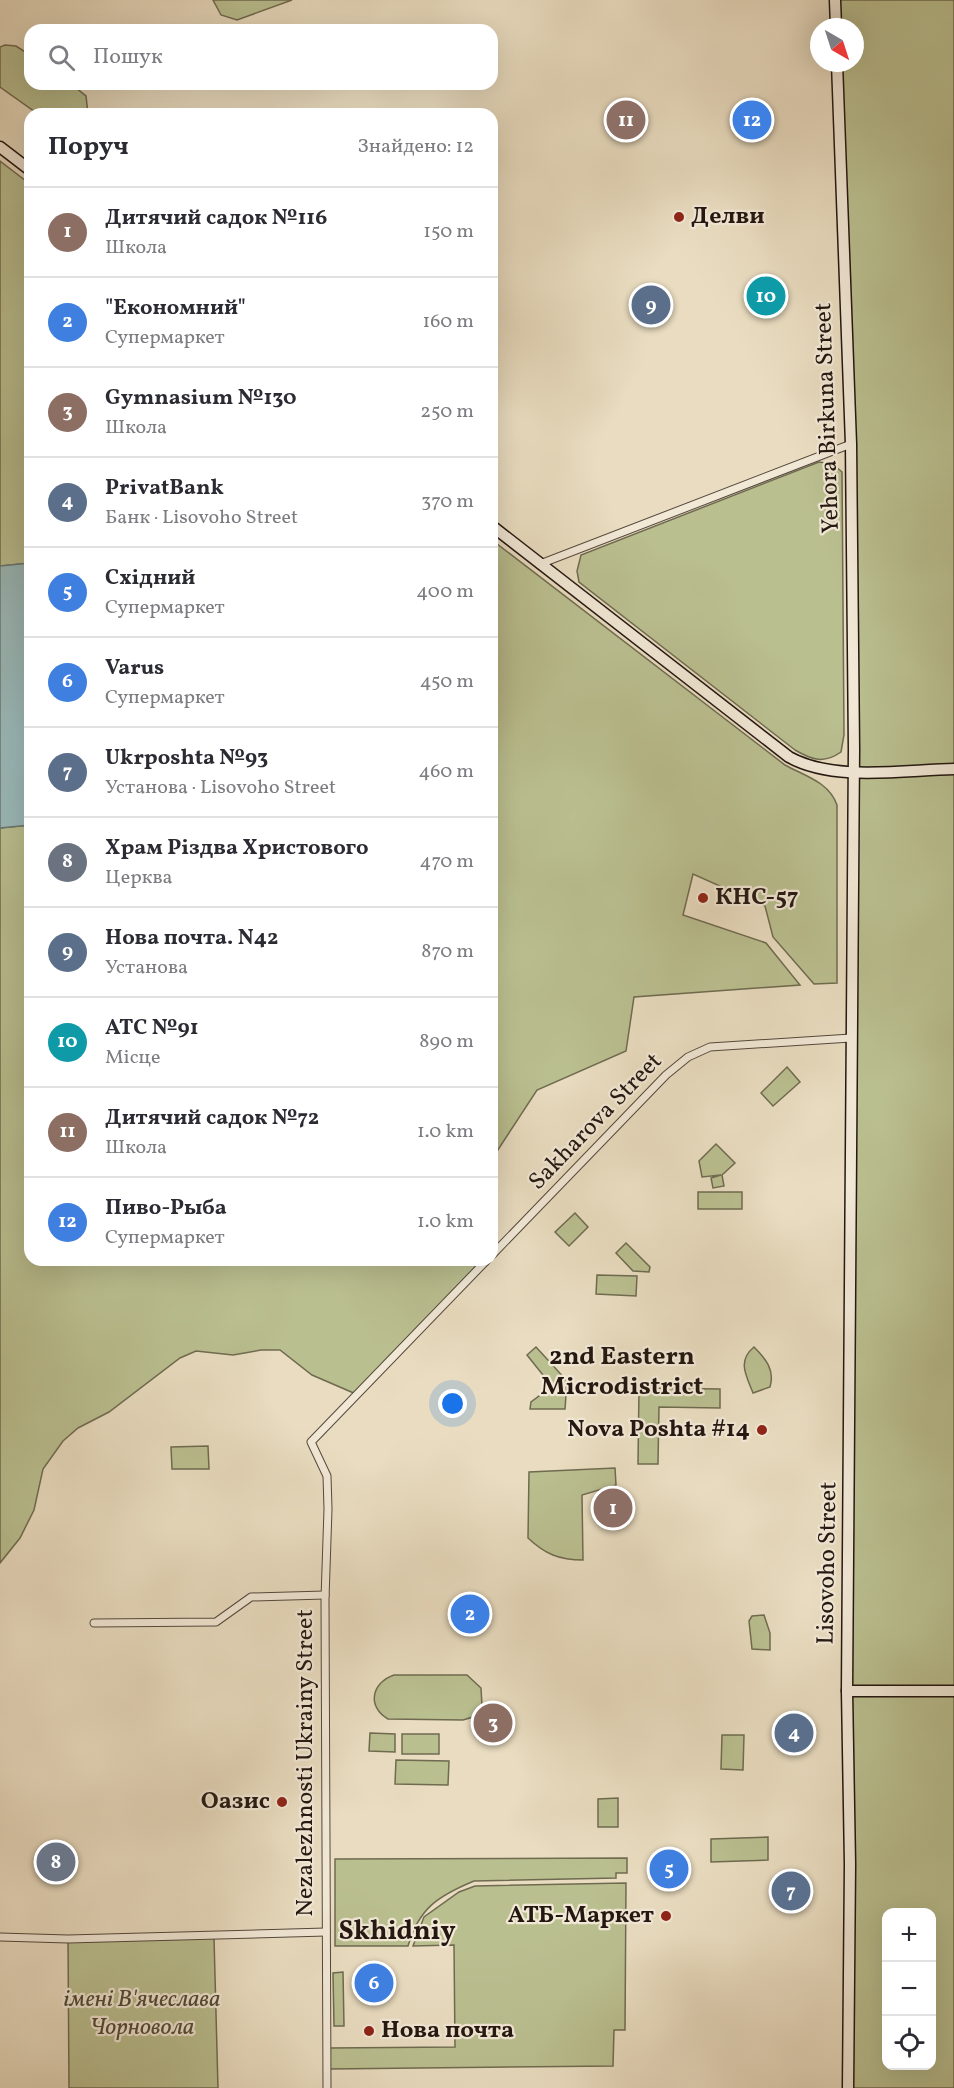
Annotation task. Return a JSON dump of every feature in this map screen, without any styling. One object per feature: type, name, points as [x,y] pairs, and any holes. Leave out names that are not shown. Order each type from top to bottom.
[{"type":"street","points":[[836,0],[836,18]]},
{"type":"street","name":"Yehora Birkuna Street","points":[[837,72],[851,444],[854,772],[851,1038]]},
{"type":"street","points":[[0,147],[24,165]]},
{"type":"street","points":[[540,564],[851,444]]},
{"type":"street","points":[[498,531],[789,758],[815,770],[854,772],[954,769]]},
{"type":"street","name":"Sakharova Street","points":[[498,1249],[666,1075],[688,1057],[720,1046],[851,1038]]},
{"type":"street","name":"Lisovoho Street","points":[[848,2088],[850,1864],[847,1691],[851,1038]]},
{"type":"street","name":"Nezalezhnosti Ukrainy Street","points":[[327,2088],[325,1595],[328,1509],[327,1476],[311,1442],[481,1266]]},
{"type":"street","points":[[94,1623],[216,1622],[251,1597],[325,1595]]},
{"type":"street","points":[[847,1691],[954,1691]]},
{"type":"street","points":[[0,1937],[68,1939],[326,1932]]},
{"type":"green space","points":[[213,0],[292,0],[237,20],[221,15]]},
{"type":"green space","points":[[835,0],[954,0],[954,2088],[848,2088],[854,749],[837,72],[864,72],[864,18],[836,18]]},
{"type":"green space","points":[[16,46],[24,51],[24,90],[78,90],[86,96],[87,108],[30,108],[0,87],[0,47]]},
{"type":"green space","points":[[0,161],[24,179],[24,564],[0,566]]},
{"type":"green space","points":[[819,462],[833,464],[842,472],[844,735],[841,752],[823,759],[813,758],[795,750],[579,582],[577,571],[581,555]]},
{"type":"green space","points":[[498,545],[785,765],[816,780],[828,791],[837,805],[837,983],[814,984],[773,937],[765,906],[693,874],[683,915],[766,943],[800,985],[634,997],[626,1051],[537,1090],[498,1150]]},
{"type":"green space","points":[[24,826],[24,1266],[481,1266],[356,1394],[312,1375],[280,1350],[261,1350],[233,1355],[196,1351],[180,1358],[109,1412],[78,1428],[63,1441],[43,1469],[34,1510],[20,1538],[0,1563],[0,828]]},
{"type":"green space","points":[[787,1067],[800,1082],[773,1106],[761,1093]]},
{"type":"green space","points":[[716,1144],[735,1163],[722,1175],[724,1186],[713,1188],[711,1178],[721,1175],[702,1177],[699,1161]]},
{"type":"green space","points":[[698,1192],[742,1192],[742,1209],[698,1209]]},
{"type":"green space","points":[[575,1213],[588,1227],[569,1246],[555,1232]]},
{"type":"green space","points":[[626,1243],[650,1267],[649,1272],[633,1271],[616,1253]]},
{"type":"green space","points":[[597,1275],[637,1276],[636,1296],[596,1294]]},
{"type":"green space","points":[[536,1347],[567,1381],[565,1409],[530,1409],[531,1402],[547,1390],[547,1380],[527,1355]]},
{"type":"green space","points":[[754,1347],[768,1365],[771,1381],[770,1387],[753,1393],[744,1363]]},
{"type":"green space","points":[[639,1388],[720,1389],[720,1408],[659,1407],[658,1464],[638,1464]]},
{"type":"green space","points":[[208,1446],[209,1469],[172,1469],[171,1447]]},
{"type":"green space","points":[[615,1468],[616,1485],[582,1495],[583,1560],[553,1555],[528,1538],[529,1472]]},
{"type":"green space","points":[[764,1615],[770,1633],[770,1650],[752,1649],[749,1621],[752,1616]]},
{"type":"green space","points":[[394,1675],[467,1675],[481,1688],[482,1706],[473,1717],[463,1720],[388,1719],[377,1708],[374,1696],[380,1684]]},
{"type":"green space","points":[[370,1733],[395,1734],[395,1752],[369,1751]]},
{"type":"green space","points":[[402,1734],[439,1734],[439,1754],[402,1754]]},
{"type":"green space","points":[[722,1735],[744,1735],[743,1770],[721,1769]]},
{"type":"green space","points":[[396,1760],[449,1761],[448,1785],[395,1784]]},
{"type":"green space","points":[[618,1798],[618,1827],[598,1827],[598,1799]]},
{"type":"green space","points":[[768,1837],[768,1860],[711,1862],[711,1839]]},
{"type":"green space","points":[[627,1858],[627,1873],[616,1873],[616,1878],[474,1881],[450,1892],[432,1905],[418,1922],[408,1946],[335,1946],[335,1859]]},
{"type":"green space","points":[[626,1883],[625,2030],[614,2030],[613,2066],[330,2069],[329,2048],[455,2047],[454,1945],[413,1946],[424,1917],[459,1892],[475,1886]]},
{"type":"green space","name":"імені В'ячеслава Чорновола","points":[[214,1938],[218,2088],[69,2088],[68,1939]]},
{"type":"green space","points":[[343,1972],[344,2026],[334,2026],[333,1973]]},
{"type":"water","points":[[24,564],[24,826],[0,828],[0,566]]},
{"type":"place","name":"Дитячий садок №72","points":[[626,120]]},
{"type":"place","name":"Пиво-Рыба","points":[[752,120]]},
{"type":"place","name":"Делви","points":[[679,217]]},
{"type":"place","name":"АТС №91","points":[[766,296]]},
{"type":"place","name":"Нова почта. N42","points":[[651,305]]},
{"type":"place","name":"КНС-57","points":[[703,898]]},
{"type":"place","name":"Nova Poshta #14","points":[[762,1430]]},
{"type":"place","name":"Дитячий садок №116","points":[[613,1508]]},
{"type":"place","name":"\"Економний\"","points":[[470,1614]]},
{"type":"place","name":"Gymnasium №130","points":[[493,1723]]},
{"type":"place","name":"PrivatBank","points":[[794,1733]]},
{"type":"place","name":"Оазис","points":[[282,1802]]},
{"type":"place","name":"Храм Різдва Христового","points":[[56,1862]]},
{"type":"place","name":"Східний","points":[[669,1869]]},
{"type":"place","name":"Ukrposhta №93","points":[[791,1891]]},
{"type":"place","name":"АТБ-Маркет","points":[[666,1916]]},
{"type":"place","name":"Varus","points":[[374,1983]]},
{"type":"place","name":"Нова почта","points":[[369,2031]]},
{"type":"district","name":"2nd Eastern Microdistrict","points":[[622,1372]]},
{"type":"district","name":"Skhidniy","points":[[397,1932]]}]
